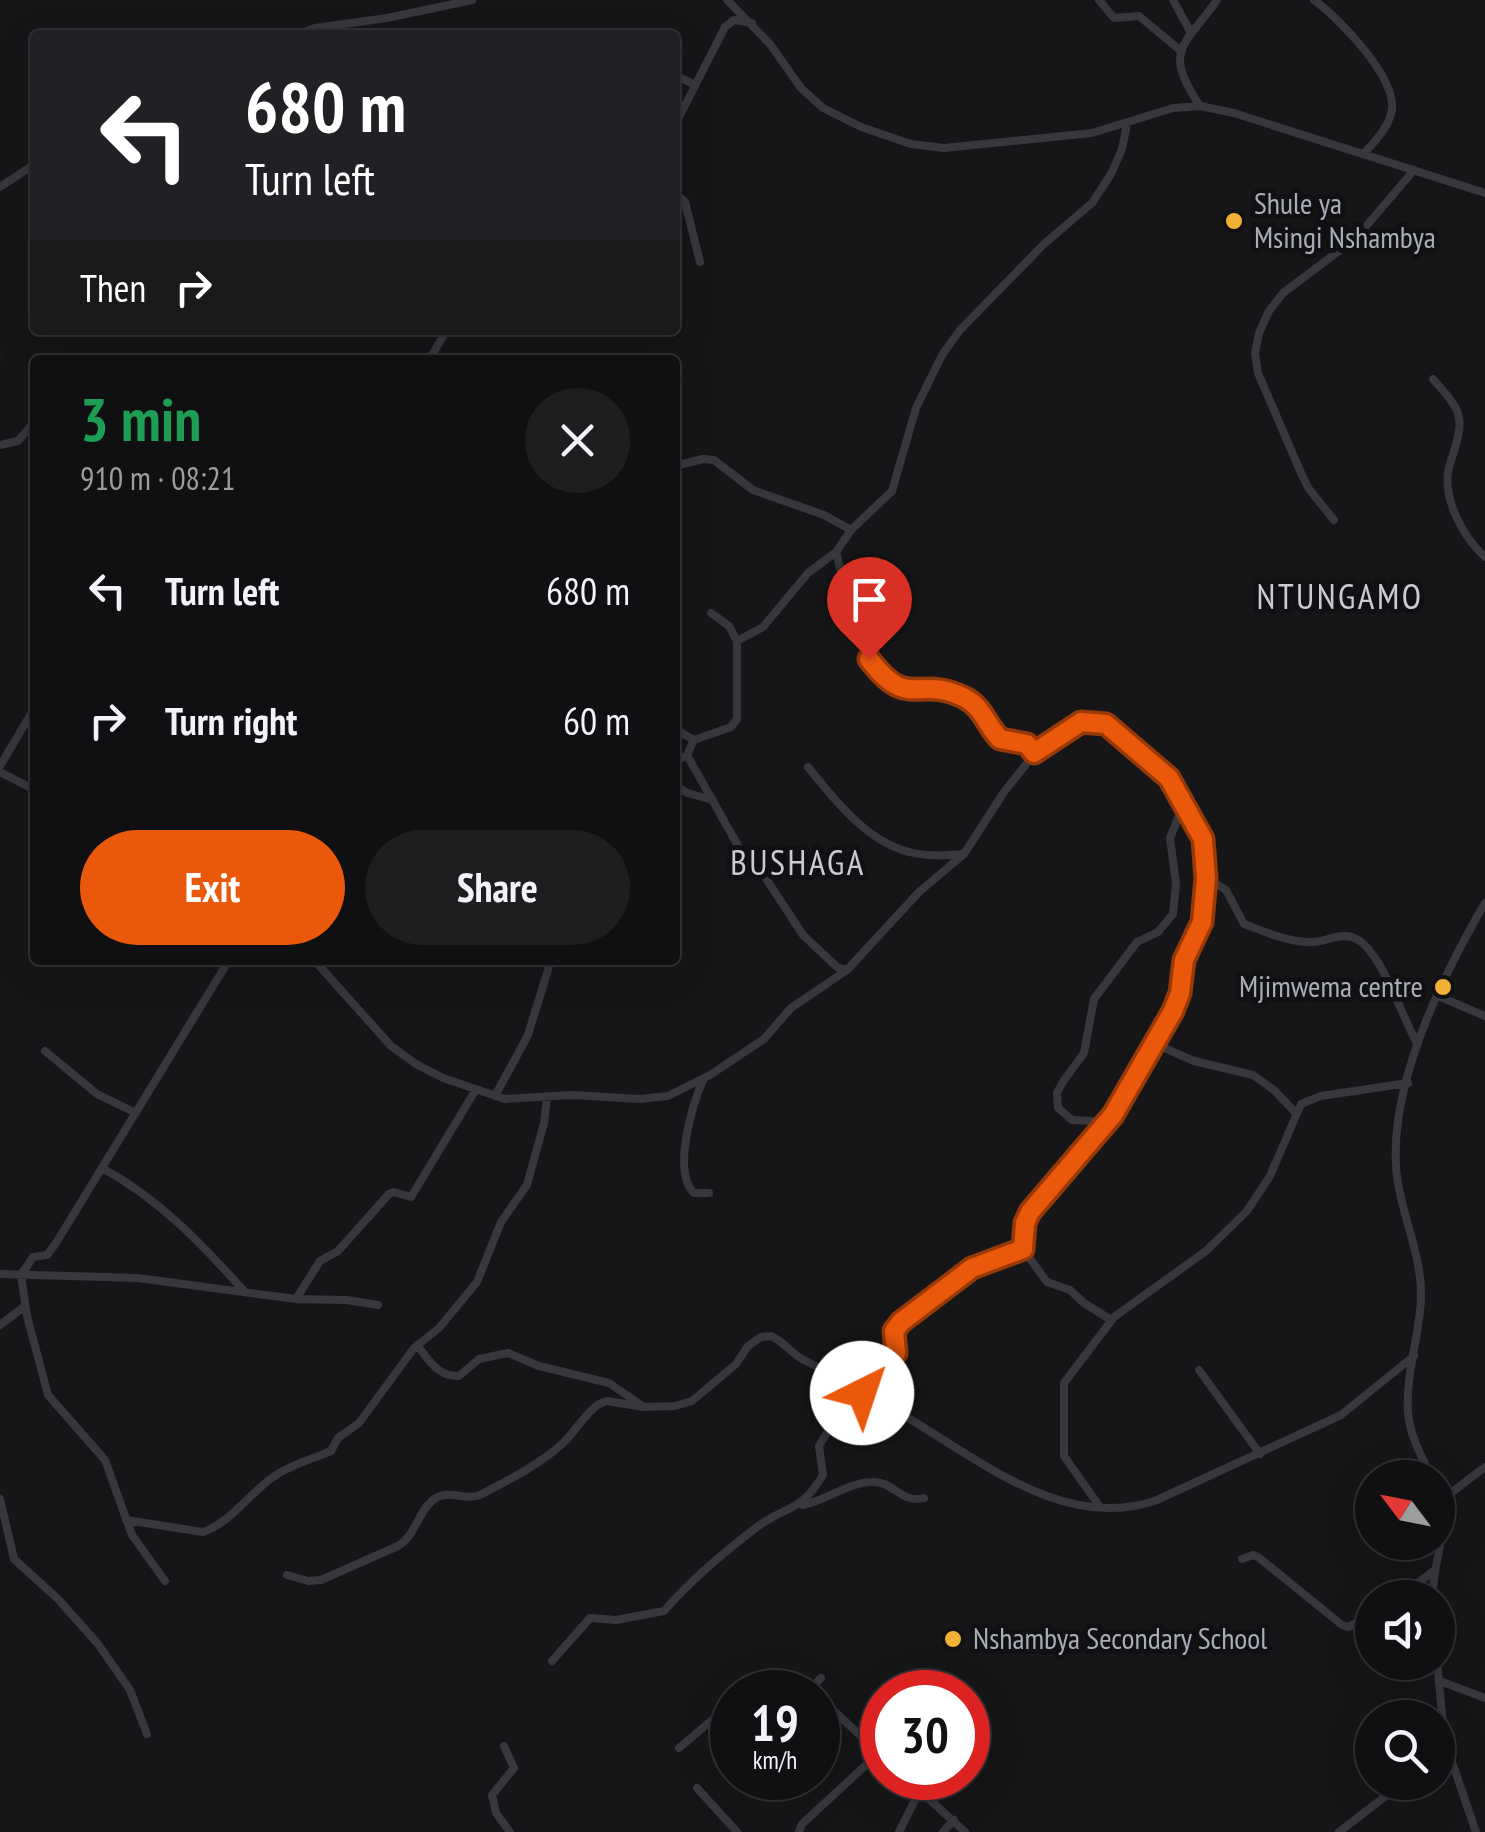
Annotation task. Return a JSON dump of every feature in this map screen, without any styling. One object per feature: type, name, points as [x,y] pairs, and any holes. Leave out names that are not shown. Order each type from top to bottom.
[{"type":"street","points":[[310,30],[472,0]]},
{"type":"street","points":[[728,0],[752,23],[801,88],[824,108],[861,127],[911,144],[944,148],[1092,134],[1156,112],[1200,106],[1234,112],[1485,193]]},
{"type":"street","points":[[1100,0],[1109,15],[1136,15],[1181,50]]},
{"type":"street","points":[[1174,0],[1190,31]]},
{"type":"street","points":[[1200,106],[1183,78],[1181,50],[1190,31],[1217,0]]},
{"type":"street","points":[[1314,0],[1347,29],[1384,80],[1390,96],[1391,116],[1364,154]]},
{"type":"street","points":[[680,116],[729,22],[752,23]]},
{"type":"street","points":[[680,78],[695,85]]},
{"type":"street","points":[[736,641],[763,627],[808,573],[836,552],[896,484],[916,408],[942,355],[960,330],[1034,254],[1092,203],[1122,149],[1126,124]]},
{"type":"street","points":[[0,187],[30,167]]},
{"type":"street","points":[[1334,520],[1309,489],[1258,374],[1255,353],[1259,334],[1283,293],[1356,238],[1414,170]]},
{"type":"street","points":[[680,197],[685,202],[700,262]]},
{"type":"street","points":[[1433,379],[1459,414],[1448,492],[1464,528],[1485,557]]},
{"type":"street","points":[[0,445],[18,440],[30,427]]},
{"type":"street","points":[[680,465],[714,460],[753,490],[824,515],[852,530]]},
{"type":"street","points":[[836,552],[864,648],[884,678],[900,690],[934,688],[965,698],[977,704],[1000,739],[1027,744],[1034,753]]},
{"type":"street","points":[[680,759],[687,755],[694,740],[730,727],[737,720],[736,641],[729,626],[711,613]]},
{"type":"street","points":[[30,716],[0,769],[30,787]]},
{"type":"street","points":[[319,965],[401,1055],[475,1091],[521,1100],[572,1095],[640,1099],[668,1096],[703,1080],[756,1045],[783,1014],[847,970],[919,892],[964,854],[1034,753],[1081,722],[1106,724],[1169,778],[1203,839],[1206,878],[1202,922],[1184,960],[1177,1002],[1107,1122],[1030,1212],[1025,1223],[1023,1249],[1046,1282],[1070,1290],[1111,1320]]},
{"type":"street","points":[[680,733],[694,740]]},
{"type":"street","points":[[687,755],[746,860],[765,876],[803,936],[837,967],[847,970]]},
{"type":"street","points":[[808,767],[859,823],[898,849],[924,855],[964,854]]},
{"type":"street","points":[[680,788],[713,800]]},
{"type":"street","points":[[1107,1122],[1072,1120],[1058,1108],[1058,1093],[1084,1053],[1094,998],[1137,942],[1158,932],[1173,914],[1176,884],[1170,838],[1178,818],[1187,813]]},
{"type":"street","points":[[1206,878],[1226,890],[1244,924],[1296,941],[1320,942],[1350,936],[1364,945],[1383,973],[1417,1043]]},
{"type":"street","points":[[1425,1460],[1408,1411],[1420,1274],[1396,1167],[1417,1043],[1485,903]]},
{"type":"street","points":[[165,1581],[132,1535],[104,1460],[48,1395],[21,1275],[33,1257],[50,1252],[226,965]]},
{"type":"street","points":[[495,1096],[528,1035],[549,965]]},
{"type":"street","points":[[1438,996],[1485,1016]]},
{"type":"street","points":[[1153,1043],[1194,1061],[1253,1075],[1296,1112]]},
{"type":"street","points":[[45,1051],[97,1094],[136,1113]]},
{"type":"street","points":[[703,1080],[690,1112],[684,1176],[694,1193],[709,1194]]},
{"type":"street","points":[[1100,1507],[1064,1456],[1062,1392],[1075,1364],[1111,1320],[1165,1277],[1206,1251],[1247,1211],[1270,1176],[1301,1104],[1321,1096],[1408,1083]]},
{"type":"street","points":[[296,1299],[320,1261],[338,1251],[389,1194],[410,1196],[475,1091]]},
{"type":"street","points":[[126,1520],[203,1532],[212,1529],[291,1465],[332,1451],[338,1438],[359,1422],[417,1345],[439,1328],[478,1282],[496,1233],[526,1184],[544,1123],[546,1098]]},
{"type":"street","points":[[102,1168],[170,1215],[244,1291]]},
{"type":"street","points":[[799,1506],[823,1474],[819,1446],[837,1416],[896,1353],[894,1331],[901,1322],[972,1268],[1023,1249]]},
{"type":"street","points":[[0,1274],[138,1278],[296,1299],[378,1305]]},
{"type":"street","points":[[0,1324],[25,1306]]},
{"type":"street","points":[[287,1575],[321,1580],[398,1546],[405,1542],[436,1498],[478,1497],[540,1461],[564,1442],[599,1404],[607,1401],[644,1408],[692,1401],[761,1337],[771,1336],[791,1352],[903,1415],[996,1475],[1056,1497],[1126,1509],[1260,1454],[1341,1415],[1414,1356]]},
{"type":"street","points":[[417,1345],[446,1376],[459,1376],[479,1359],[508,1353],[539,1366],[609,1383],[644,1408]]},
{"type":"street","points":[[1199,1370],[1260,1454]]},
{"type":"street","points":[[1455,1490],[1485,1467]]},
{"type":"street","points":[[552,1661],[590,1618],[616,1620],[664,1612],[678,1593],[732,1546],[760,1525],[799,1506],[872,1482],[885,1483],[904,1498],[924,1498]]},
{"type":"street","points":[[0,1500],[14,1558],[98,1644],[130,1690],[147,1734]]},
{"type":"street","points":[[1242,1558],[1258,1557],[1342,1626],[1355,1624]]},
{"type":"street","points":[[1432,1580],[1435,1560]]},
{"type":"street","points":[[1422,1580],[1432,1572]]},
{"type":"street","points":[[1441,1700],[1440,1681],[1485,1698]]},
{"type":"street","points":[[840,1717],[860,1736]]},
{"type":"street","points":[[679,1748],[710,1722]]},
{"type":"street","points":[[504,1746],[514,1768],[492,1795],[496,1813],[510,1832]]},
{"type":"street","points":[[1455,1770],[1476,1832]]},
{"type":"street","points":[[799,1832],[802,1824],[860,1773]]},
{"type":"street","points":[[698,1788],[737,1832]]},
{"type":"street","points":[[899,1832],[915,1800]]},
{"type":"street","points":[[931,1800],[965,1832]]},
{"type":"street","points":[[1339,1832],[1381,1800]]},
{"type":"street","points":[[943,1832],[954,1820]]},
{"type":"place","name":"Shule ya Msingi Nshambya","points":[[1234,221]]},
{"type":"place","name":"Mjimwema centre","points":[[1443,987]]},
{"type":"place","name":"Nshambya Secondary School","points":[[953,1639]]},
{"type":"district","name":"NTUNGAMO","points":[[1340,597]]},
{"type":"district","name":"BUSHAGA","points":[[798,863]]},
{"type":"route","points":[[862,1393],[896,1353],[894,1331],[901,1322],[972,1268],[1023,1249],[1030,1212],[1113,1115],[1177,1002],[1184,960],[1202,922],[1206,878],[1203,839],[1169,778],[1106,724],[1081,722],[1034,753],[1027,744],[1000,739],[977,704],[934,688],[900,690],[869,659]]}]
